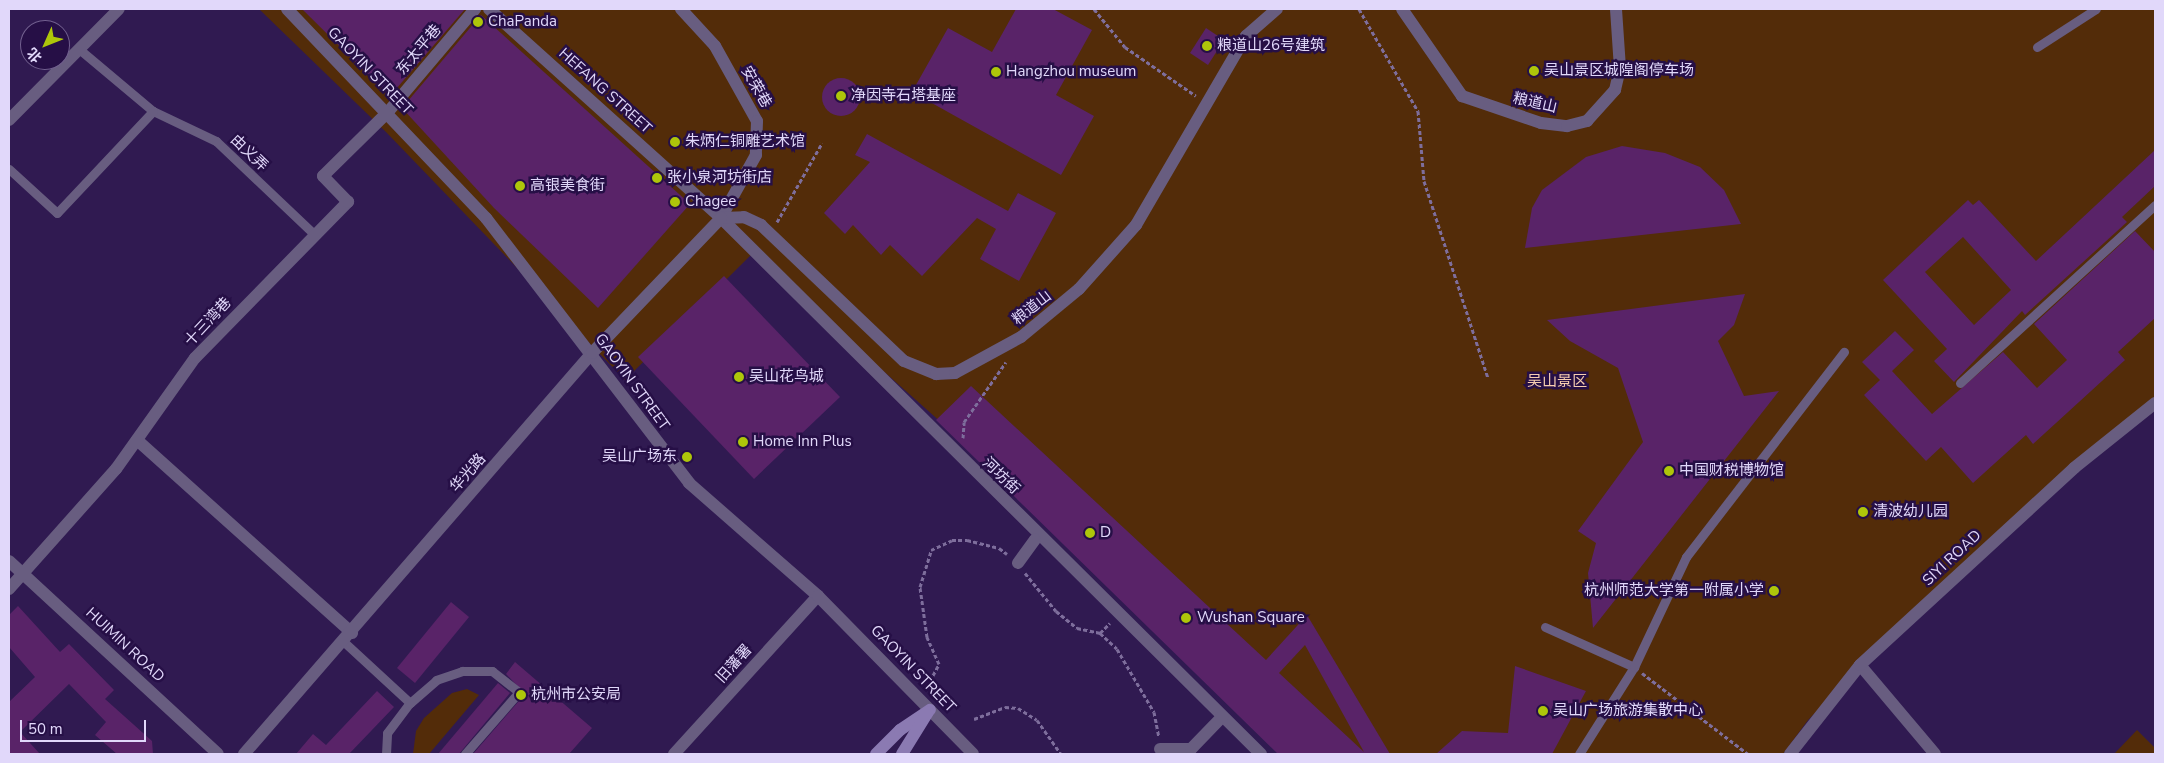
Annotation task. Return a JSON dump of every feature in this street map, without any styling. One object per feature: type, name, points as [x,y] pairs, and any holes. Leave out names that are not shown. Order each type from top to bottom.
[{"type":"main road","points":[[876,754],[900,730],[930,710]]},
{"type":"main road","points":[[902,754],[930,710]]},
{"type":"street","points":[[9,120],[119,9]]},
{"type":"street","name":"GAOYIN STREET","points":[[287,9],[388,112],[486,218],[592,353],[689,483],[818,596],[973,754]]},
{"type":"street","name":"东太平巷","points":[[388,112],[475,9]]},
{"type":"street","name":"HEFANG STREET","points":[[489,9],[721,218]]},
{"type":"street","name":"安荣巷","points":[[681,9],[714,46],[757,121],[756,156],[721,218]]},
{"type":"street","name":"粮道山","points":[[721,218],[744,217],[770,234],[891,349],[920,369],[936,374],[955,373],[1021,338],[1079,289],[1136,225],[1205,101],[1246,36],[1277,9]]},
{"type":"street","name":"粮道山","points":[[1402,9],[1462,96],[1532,121],[1566,126],[1587,121],[1615,90],[1620,68],[1616,9]]},
{"type":"street","name":"十三湾巷","points":[[9,589],[24,574],[137,440],[195,358],[314,234],[348,202],[323,176],[388,112]]},
{"type":"street","name":"华光路","points":[[244,754],[348,638],[592,353],[721,218]]},
{"type":"street","name":"河坊街","points":[[721,218],[1261,754]]},
{"type":"street","name":"SIYI ROAD","points":[[1790,754],[1860,665],[2074,468],[2155,403]]},
{"type":"street","points":[[137,440],[348,638]]},
{"type":"street","points":[[1018,563],[1036,540]]},
{"type":"street","name":"HUIMIN ROAD","points":[[9,560],[218,754]]},
{"type":"street","name":"旧藩署","points":[[674,754],[818,596]]},
{"type":"street","points":[[1860,665],[1935,754]]},
{"type":"street","points":[[1160,749],[1191,749],[1222,717]]},
{"type":"lane","points":[[2037,47],[2096,9]]},
{"type":"lane","name":"由义弄","points":[[79,49],[153,111],[216,141],[314,234]]},
{"type":"lane","points":[[9,169],[57,212],[153,111]]},
{"type":"lane","points":[[1960,383],[2155,205]]},
{"type":"lane","points":[[1579,754],[1634,667],[1686,557],[1844,352]]},
{"type":"lane","points":[[1545,627],[1634,667]]},
{"type":"lane","points":[[348,638],[410,703]]},
{"type":"lane","points":[[386,754],[387,733],[410,703],[436,680],[462,671],[492,671],[519,692],[465,754]]},
{"type":"path","points":[[1094,9],[1125,47],[1205,101]]},
{"type":"path","points":[[1359,9],[1418,111],[1424,181],[1488,378]]},
{"type":"path","points":[[770,234],[822,143]]},
{"type":"path","points":[[962,450],[964,422],[1021,338]]},
{"type":"path","points":[[930,681],[939,664],[927,637],[920,587],[931,550],[952,540],[967,540],[998,548],[1018,563],[1056,611],[1077,628],[1100,633],[1141,686],[1154,712],[1160,749]]},
{"type":"path","points":[[1100,633],[1116,618]]},
{"type":"path","points":[[1634,667],[1748,754]]},
{"type":"path","points":[[974,719],[1005,707],[1018,708],[1037,720],[1060,754]]},
{"type":"green space","name":"吴山景区","points":[[259,9],[2155,9],[2155,401],[1882,646],[1808,720],[1783,754],[1314,754],[752,254],[625,380],[386,132]]},
{"type":"green space","points":[[467,689],[479,695],[429,754],[413,754],[416,731],[424,718],[452,693]]},
{"type":"green space","points":[[2137,730],[2155,748],[2155,754],[2114,754]]},
{"type":"building","points":[[302,9],[465,9],[390,96]]},
{"type":"building","name":"Hangzhou museum","points":[[1016,9],[1053,9],[1092,30],[1056,95],[1094,116],[1061,175],[912,92],[948,28],[992,52]]},
{"type":"building","points":[[481,15],[690,204],[598,308],[494,208],[402,108]]},
{"type":"building","name":"粮道山26号建筑","points":[[1206,28],[1224,40],[1208,65],[1190,53]]},
{"type":"building","name":"净因寺石塔基座","points":[[841,78],[855,83],[860,97],[855,111],[841,116],[827,111],[822,97],[827,83]]},
{"type":"building","points":[[867,134],[1008,211],[1018,193],[1056,213],[1019,281],[980,259],[996,229],[977,218],[922,276],[890,245],[881,255],[853,225],[845,234],[824,213],[870,162],[855,155]]},
{"type":"building","points":[[1622,146],[1665,153],[1700,167],[1724,190],[1741,224],[1525,248],[1532,208],[1542,190],[1586,157]]},
{"type":"building","points":[[2155,150],[2155,186],[2122,217],[2127,222],[2025,315],[2022,311],[1954,382],[1934,361],[1947,349],[1883,280],[1968,200],[1973,205],[1979,200],[2036,261]],"holes":[[[1963,237],[2011,290],[1974,325],[1925,272]]]},
{"type":"building","points":[[2135,231],[2155,252],[2155,318],[2118,352],[2125,360],[2033,444],[2026,435],[1973,483],[1941,447],[1926,461],[1864,395],[1880,380],[1862,362],[1895,331],[1914,350],[1892,371],[1932,414],[2003,352],[2037,388],[2067,360],[2034,324]]},
{"type":"building","name":"吴山花鸟城","points":[[724,276],[840,397],[754,479],[638,357]]},
{"type":"building","name":"中国财税博物馆","points":[[1745,294],[1734,325],[1718,341],[1744,396],[1779,391],[1593,628],[1588,573],[1596,543],[1578,531],[1643,442],[1618,368],[1570,341],[1547,320]]},
{"type":"building","name":"Wushan Square","points":[[971,386],[1266,660],[1307,615],[1390,754],[1278,754],[936,420]],"holes":[[[1305,645],[1364,752],[1279,673]]]},
{"type":"building","points":[[451,602],[469,617],[415,683],[397,668]]},
{"type":"building","points":[[18,606],[60,652],[69,644],[114,690],[105,699],[152,741],[153,754],[117,754],[95,735],[106,722],[69,684],[20,732],[40,754],[9,754],[9,702],[35,677],[9,647],[9,615]]},
{"type":"building","name":"杭州市公安局","points":[[515,662],[592,728],[569,754],[473,754],[525,694],[506,674]]},
{"type":"building","name":"吴山广场旅游集散中心","points":[[1515,666],[1586,691],[1552,754],[1436,754],[1462,731],[1508,733]]},
{"type":"building","points":[[498,683],[510,693],[459,754],[438,754]]},
{"type":"building","points":[[377,691],[394,707],[349,754],[296,754],[313,734],[326,745]]},
{"type":"place","name":"ChaPanda","points":[[478,22]]},
{"type":"place","name":"粮道山26号建筑","points":[[1207,46]]},
{"type":"place","name":"吴山景区城隍阁停车场","points":[[1534,71]]},
{"type":"place","name":"Hangzhou museum","points":[[996,72]]},
{"type":"place","name":"净因寺石塔基座","points":[[841,96]]},
{"type":"place","name":"朱炳仁铜雕艺术馆","points":[[675,142]]},
{"type":"place","name":"张小泉河坊街店","points":[[657,178]]},
{"type":"place","name":"高银美食街","points":[[520,186]]},
{"type":"place","name":"Chagee","points":[[675,202]]},
{"type":"place","name":"吴山花鸟城","points":[[739,377]]},
{"type":"place","name":"Home Inn Plus","points":[[743,442]]},
{"type":"place","name":"吴山广场东","points":[[687,457]]},
{"type":"place","name":"中国财税博物馆","points":[[1669,471]]},
{"type":"place","name":"清波幼儿园","points":[[1863,512]]},
{"type":"place","name":"D","points":[[1090,533]]},
{"type":"place","name":"杭州师范大学第一附属小学","points":[[1774,591]]},
{"type":"place","name":"Wushan Square","points":[[1186,618]]},
{"type":"place","name":"杭州市公安局","points":[[521,695]]},
{"type":"place","name":"吴山广场旅游集散中心","points":[[1543,711]]}]
